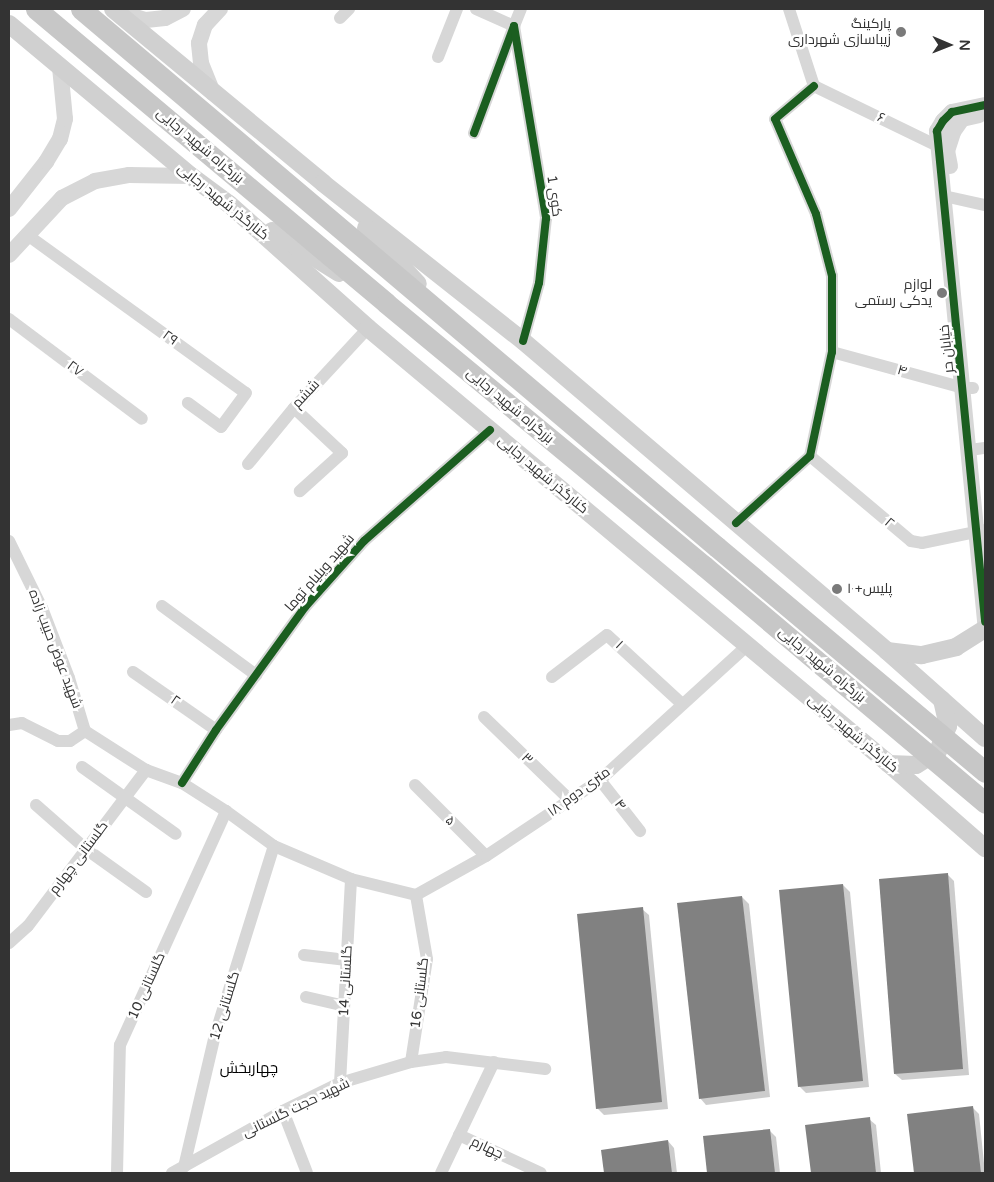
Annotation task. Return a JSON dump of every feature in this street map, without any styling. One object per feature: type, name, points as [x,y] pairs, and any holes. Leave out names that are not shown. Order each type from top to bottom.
[{"type":"highway","name":"بزرگراه شهید رجایی","points":[[36,9],[985,803]]},
{"type":"highway","name":"بزرگراه شهید رجایی","points":[[81,9],[985,772]]},
{"type":"main road","points":[[114,10],[323,183],[522,341],[887,651],[985,738]]},
{"type":"main road","name":"کنارگذر شهید رجایی","points":[[9,24],[191,176],[229,204],[368,328],[889,764],[985,848]]},
{"type":"main road","points":[[323,183],[468,337]]},
{"type":"main road","points":[[229,204],[386,303]]},
{"type":"main road","points":[[887,651],[922,655],[956,647],[985,629]]},
{"type":"main road","points":[[889,764],[916,765],[938,751],[948,726],[942,700]]},
{"type":"street","points":[[114,10],[146,20],[165,18],[183,9]]},
{"type":"street","points":[[213,93],[200,63],[199,43],[205,25],[220,9]]},
{"type":"street","points":[[438,57],[457,9]]},
{"type":"street","points":[[476,9],[514,26]]},
{"type":"street","points":[[474,133],[521,9]]},
{"type":"street","points":[[736,523],[810,456],[832,352],[832,276],[816,214],[775,119],[814,86],[788,9]]},
{"type":"street","name":"کوی 1","points":[[514,26],[546,218],[539,284],[522,341]]},
{"type":"street","points":[[9,209],[46,162],[60,139],[65,119],[60,67]]},
{"type":"street","name":"۶","points":[[814,86],[942,148]]},
{"type":"street","name":"خیابان حر","points":[[985,104],[952,112],[937,131],[942,148],[949,198],[968,388],[978,449],[985,514]]},
{"type":"street","name":"خیابان حر","points":[[942,148],[962,119],[985,114]]},
{"type":"street","points":[[9,254],[62,198],[95,181],[130,175],[191,176]]},
{"type":"street","points":[[949,198],[985,205]]},
{"type":"street","name":"۲۹","points":[[26,234],[246,393],[221,427],[188,403]]},
{"type":"street","name":"۲۷","points":[[9,319],[142,419]]},
{"type":"street","name":"ششم","points":[[248,464],[294,408],[368,328]]},
{"type":"street","name":"۴","points":[[832,352],[968,388]]},
{"type":"street","points":[[294,408],[342,453],[300,491]]},
{"type":"street","name":"شهید ویلیام توما","points":[[182,783],[216,730],[306,607],[364,541],[490,430]]},
{"type":"street","name":"خیابان حر","points":[[978,449],[985,613]]},
{"type":"street","name":"۲","points":[[810,456],[911,541],[922,542],[981,531]]},
{"type":"street","name":"شهید عوض حبیب زاده","points":[[9,541],[42,608],[69,678],[85,731]]},
{"type":"street","points":[[162,606],[256,675]]},
{"type":"street","name":"۱","points":[[552,677],[607,634],[682,704]]},
{"type":"street","name":"۱۸ متری دوم","points":[[416,895],[486,856],[600,780],[747,646]]},
{"type":"street","name":"۲","points":[[133,672],[216,730]]},
{"type":"street","name":"۳","points":[[484,717],[570,800]]},
{"type":"street","points":[[9,725],[22,723],[58,741],[70,741],[85,731],[146,770],[182,783],[226,811],[274,846],[352,879],[416,895]]},
{"type":"street","points":[[82,767],[176,834]]},
{"type":"street","name":"گلستانی چهارم","points":[[9,943],[28,926],[146,770]]},
{"type":"street","name":"۴","points":[[600,780],[640,831]]},
{"type":"street","name":"۵","points":[[415,785],[486,856]]},
{"type":"street","points":[[36,805],[86,849],[146,892]]},
{"type":"street","name":"گلستانی 10","points":[[117,1173],[120,1045],[226,811]]},
{"type":"street","name":"گلستانی 12","points":[[178,1170],[215,1034],[274,846]]},
{"type":"street","name":"گلستانی 14","points":[[340,1083],[352,879]]},
{"type":"street","name":"گلستانی 16","points":[[411,1062],[427,959],[416,895]]},
{"type":"street","points":[[304,955],[347,960]]},
{"type":"street","points":[[306,997],[344,1006]]},
{"type":"street","name":"شهید حجت گلستانی","points":[[178,1170],[283,1111],[340,1083],[411,1062],[446,1057],[545,1069]]},
{"type":"street","points":[[441,1173],[494,1062]]},
{"type":"street","points":[[283,1111],[308,1173]]},
{"type":"street","name":"چهارم","points":[[459,1134],[542,1173]]},
{"type":"building","points":[[948,873],[963,1069],[894,1074],[879,879]]},
{"type":"building","points":[[843,884],[863,1081],[798,1087],[779,890]]},
{"type":"building","points":[[742,896],[765,1091],[699,1099],[677,903]]},
{"type":"building","points":[[643,907],[662,1102],[596,1109],[577,914]]},
{"type":"building","points":[[973,1106],[981,1173],[914,1173],[907,1114]]},
{"type":"building","points":[[870,1117],[876,1173],[811,1173],[805,1125]]},
{"type":"building","points":[[770,1129],[775,1173],[707,1173],[703,1136]]},
{"type":"building","points":[[668,1140],[672,1173],[604,1173],[601,1150]]},
{"type":"cycle path","points":[[474,133],[514,26],[546,218],[539,283],[523,341]]},
{"type":"cycle path","points":[[736,523],[810,456],[832,352],[832,276],[816,214],[775,119],[814,86]]},
{"type":"cycle path","points":[[985,105],[952,112],[937,131],[985,622]]},
{"type":"cycle path","points":[[182,783],[216,730],[305,607],[364,541],[490,430]]},
{"type":"place","name":"پارکینگ زیباسازی شهرداری","points":[[901,32]]},
{"type":"place","name":"لوازم یدکی رستمی","points":[[942,293]]},
{"type":"place","name":"پلیس+١٠","points":[[837,589]]},
{"type":"district","name":"چهاربخش","points":[[249,1069]]}]
